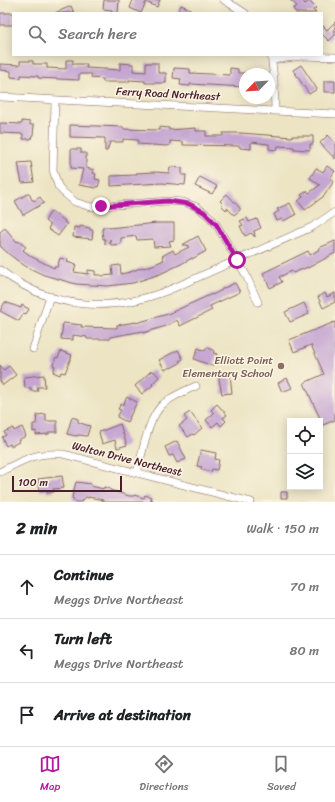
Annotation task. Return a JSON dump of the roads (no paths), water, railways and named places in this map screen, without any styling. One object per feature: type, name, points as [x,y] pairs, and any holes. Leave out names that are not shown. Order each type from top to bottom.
[{"type":"street","points":[[224,0],[243,12]]},
{"type":"street","points":[[275,111],[274,79],[271,58],[302,56],[335,57]]},
{"type":"street","name":"Ferry Road Northeast","points":[[0,97],[335,114]]},
{"type":"street","points":[[55,100],[53,170],[58,186],[71,199],[91,207],[168,201],[189,204],[204,212],[212,220],[246,274],[258,302]]},
{"type":"street","points":[[0,270],[16,282],[35,291],[66,301],[101,305],[134,302],[163,292],[312,227],[335,212]]},
{"type":"street","points":[[33,349],[50,296]]},
{"type":"street","points":[[137,473],[150,426],[155,414],[162,405],[175,396],[196,386]]},
{"type":"street","name":"Walton Drive Northeast","points":[[0,472],[35,456],[48,452],[63,454],[251,502]]},
{"type":"place","name":"Elliott Point Elementary School","points":[[281,366]]}]
